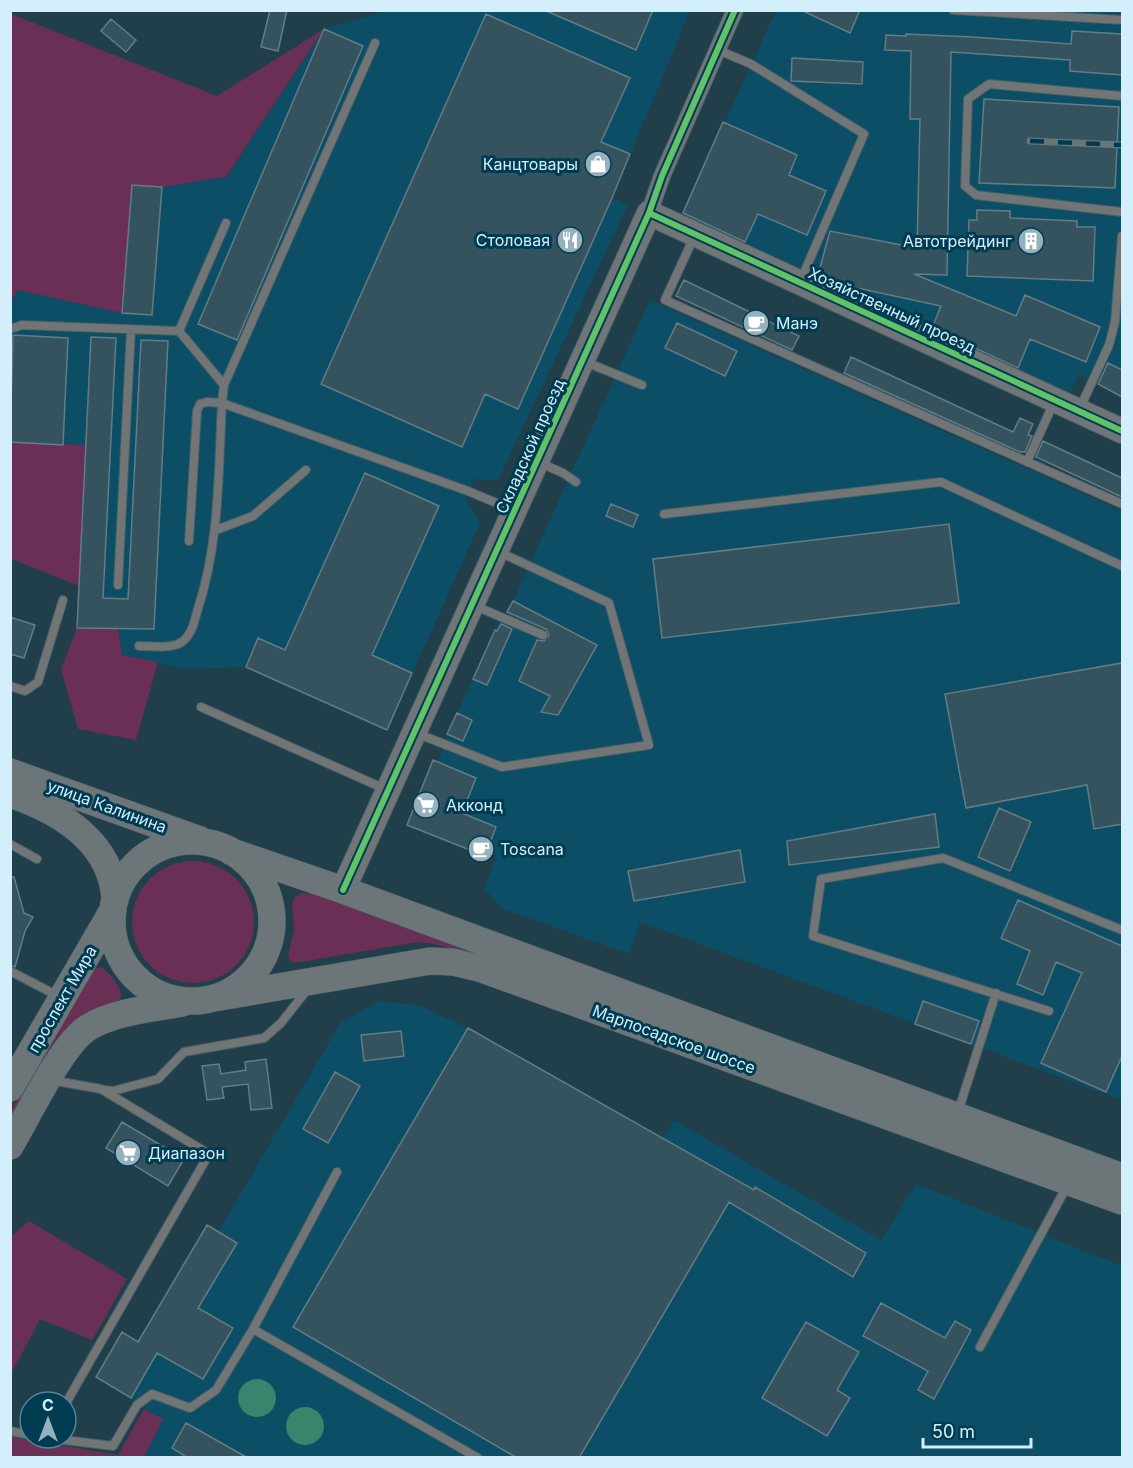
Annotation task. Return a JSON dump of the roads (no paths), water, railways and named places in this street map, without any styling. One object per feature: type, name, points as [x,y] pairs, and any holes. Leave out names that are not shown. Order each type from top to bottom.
[{"type":"main road","name":"улица Калинина","points":[[10,772],[204,842]]},
{"type":"main road","name":"улица Калинина","points":[[10,794],[57,814],[72,824],[87,839],[98,851],[110,872],[114,905]]},
{"type":"main road","points":[[204,842],[232,852],[257,872],[267,890],[272,910],[272,931],[267,951],[250,977],[233,990],[203,1000],[170,998],[159,994],[132,974],[115,944],[114,905],[119,888],[132,868],[150,853],[176,844],[204,842]]},
{"type":"main road","name":"Марпосадское шоссе","points":[[232,852],[344,890],[1122,1177]]},
{"type":"main road","name":"проспект Мира","points":[[10,1088],[114,905]]},
{"type":"main road","name":"Марпосадское шоссе","points":[[203,1000],[430,961],[453,962],[482,969],[1122,1201]]},
{"type":"main road","name":"проспект Мира","points":[[10,1146],[73,1041],[88,1028],[111,1018],[203,1000]]},
{"type":"street","name":"Складской проезд","points":[[344,890],[649,213],[662,176],[735,10]]},
{"type":"street","name":"Хозяйственный проезд","points":[[649,213],[1122,430]]},
{"type":"lane","points":[[953,10],[1122,20]]},
{"type":"lane","points":[[139,646],[170,646],[181,643],[190,634],[207,580],[216,530],[224,385],[375,43]]},
{"type":"lane","points":[[718,50],[751,64],[864,134],[799,282]]},
{"type":"lane","points":[[1122,96],[988,84],[968,99],[965,186],[975,195],[1122,212]]},
{"type":"lane","points":[[179,331],[226,223]]},
{"type":"lane","points":[[695,234],[665,300],[1122,504]]},
{"type":"lane","points":[[1079,411],[1110,345],[1115,322],[1122,236]]},
{"type":"lane","points":[[10,329],[22,325],[179,331],[224,385]]},
{"type":"lane","points":[[118,585],[131,329]]},
{"type":"lane","points":[[583,361],[642,385]]},
{"type":"lane","points":[[1027,462],[1054,400]]},
{"type":"lane","points":[[189,541],[197,411],[200,404],[207,402],[222,403],[468,491],[515,511]]},
{"type":"lane","points":[[537,462],[563,473],[576,482]]},
{"type":"lane","points":[[216,530],[253,516],[306,470]]},
{"type":"lane","points":[[664,514],[941,482],[1122,566]]},
{"type":"lane","points":[[415,732],[502,767],[649,745],[609,603],[497,551]]},
{"type":"lane","points":[[10,686],[25,692],[38,682],[63,600]]},
{"type":"lane","points":[[472,605],[543,635]]},
{"type":"lane","points":[[201,707],[388,791]]},
{"type":"lane","points":[[10,844],[37,859]]},
{"type":"lane","points":[[1049,1011],[813,936],[821,879],[943,858],[1122,930]]},
{"type":"lane","points":[[10,971],[62,999]]},
{"type":"lane","points":[[48,1080],[113,1091],[158,1079],[184,1052],[264,1038],[281,1023],[315,980]]},
{"type":"lane","points":[[957,1117],[996,993]]},
{"type":"lane","points":[[73,1390],[209,1154],[101,1089]]},
{"type":"lane","points":[[78,1442],[113,1446],[137,1405],[152,1394],[190,1408],[216,1390],[253,1329],[337,1172]]},
{"type":"lane","points":[[980,1347],[1069,1183]]},
{"type":"lane","points":[[253,1329],[478,1458]]},
{"type":"railway","points":[[1030,141],[1122,145]]},
{"type":"place","name":"Канцтовары","points":[[598,164]]},
{"type":"place","name":"Столовая","points":[[570,240]]},
{"type":"place","name":"Автотрейдинг","points":[[1031,241]]},
{"type":"place","name":"Манэ","points":[[756,323]]},
{"type":"place","name":"Акконд","points":[[426,805]]},
{"type":"place","name":"Toscana","points":[[481,849]]},
{"type":"place","name":"Диапазон","points":[[128,1153]]}]
